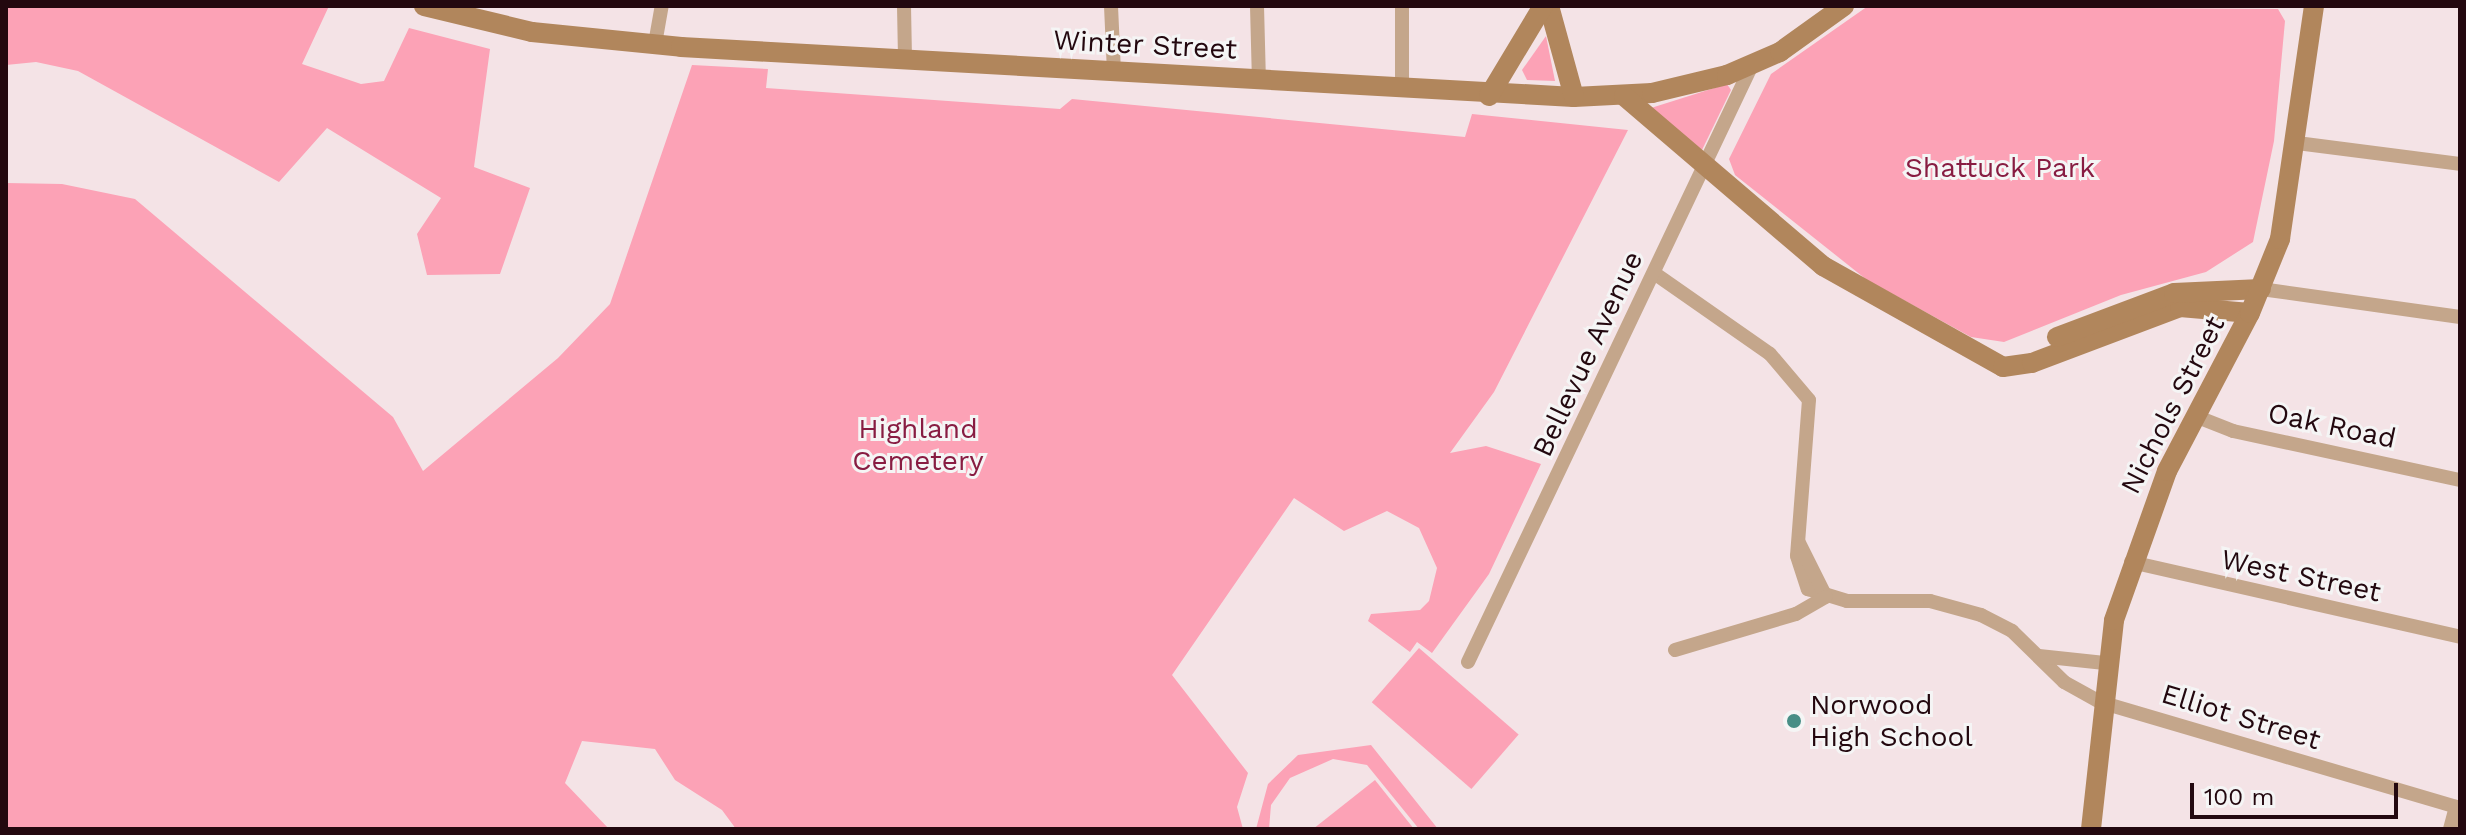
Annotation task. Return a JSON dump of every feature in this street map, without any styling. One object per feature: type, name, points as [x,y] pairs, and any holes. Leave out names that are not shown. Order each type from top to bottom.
[{"type":"street","name":"Winter Street","points":[[424,6],[532,32],[655,44],[1489,96],[1574,97],[1624,96],[1752,65],[1844,6]]},
{"type":"street","points":[[655,44],[662,6]]},
{"type":"street","points":[[904,6],[905,59]]},
{"type":"street","points":[[1111,6],[1114,72]]},
{"type":"street","points":[[1257,6],[1259,80]]},
{"type":"street","points":[[1402,6],[1402,89]]},
{"type":"street","points":[[1489,96],[1546,6]]},
{"type":"street","points":[[1546,6],[1574,97]]},
{"type":"street","name":"Nichols Street","points":[[2091,829],[2105,663],[2131,562],[2195,416],[2261,289],[2286,215],[2318,7]]},
{"type":"street","name":"Bellevue Avenue","points":[[1468,662],[1752,65]]},
{"type":"street","points":[[1624,96],[1823,266],[1977,354],[2019,353],[2180,307],[2250,313]]},
{"type":"street","points":[[2297,143],[2460,164]]},
{"type":"street","points":[[1654,273],[1770,354],[1809,400],[1799,543],[1826,597],[1796,614],[1675,650]]},
{"type":"street","points":[[2072,338],[2182,291],[2261,289],[2460,317]]},
{"type":"street","name":"Oak Road","points":[[2195,416],[2460,480]]},
{"type":"street","name":"West Street","points":[[2131,562],[2460,637]]},
{"type":"street","name":"Elliot Street","points":[[1826,597],[1964,609],[1998,622],[2039,656],[2064,682],[2100,702],[2458,807]]},
{"type":"street","points":[[2039,656],[2105,663]]},
{"type":"street","points":[[2450,829],[2458,807]]},
{"type":"green space","points":[[6,6],[329,6],[302,64],[361,84],[384,81],[409,28],[490,49],[474,167],[530,188],[500,274],[427,275],[417,234],[441,198],[327,128],[279,182],[78,71],[36,62],[6,65]]},
{"type":"green space","name":"Shattuck Park","points":[[1868,6],[2278,9],[2285,21],[2274,141],[2253,242],[2206,272],[2121,295],[2004,342],[1971,337],[1867,280],[1735,175],[1729,159],[1771,74]]},
{"type":"green space","points":[[1546,36],[1555,81],[1527,80],[1522,70]]},
{"type":"green space","name":"Highland Cemetery","points":[[692,65],[768,69],[766,88],[1060,109],[1072,99],[1465,137],[1472,114],[1628,130],[1494,392],[1450,453],[1486,446],[1541,464],[1489,574],[1432,653],[1417,642],[1410,652],[1368,621],[1371,614],[1420,610],[1429,601],[1437,568],[1419,528],[1387,511],[1344,531],[1294,498],[1172,675],[1248,773],[1237,807],[1243,829],[736,829],[722,810],[675,780],[655,749],[582,741],[565,783],[609,829],[6,829],[6,183],[62,184],[135,199],[393,417],[423,471],[558,358],[610,304]]},
{"type":"green space","points":[[1727,84],[1731,90],[1702,150],[1651,108]]},
{"type":"green space","points":[[1419,648],[1519,735],[1471,789],[1372,702]]},
{"type":"green space","points":[[1371,745],[1438,829],[1419,829],[1367,765],[1333,759],[1290,778],[1271,805],[1269,829],[1256,829],[1268,784],[1298,755]]},
{"type":"green space","points":[[1375,780],[1414,829],[1313,829]]},
{"type":"place","name":"Norwood High School","points":[[1794,721]]}]
